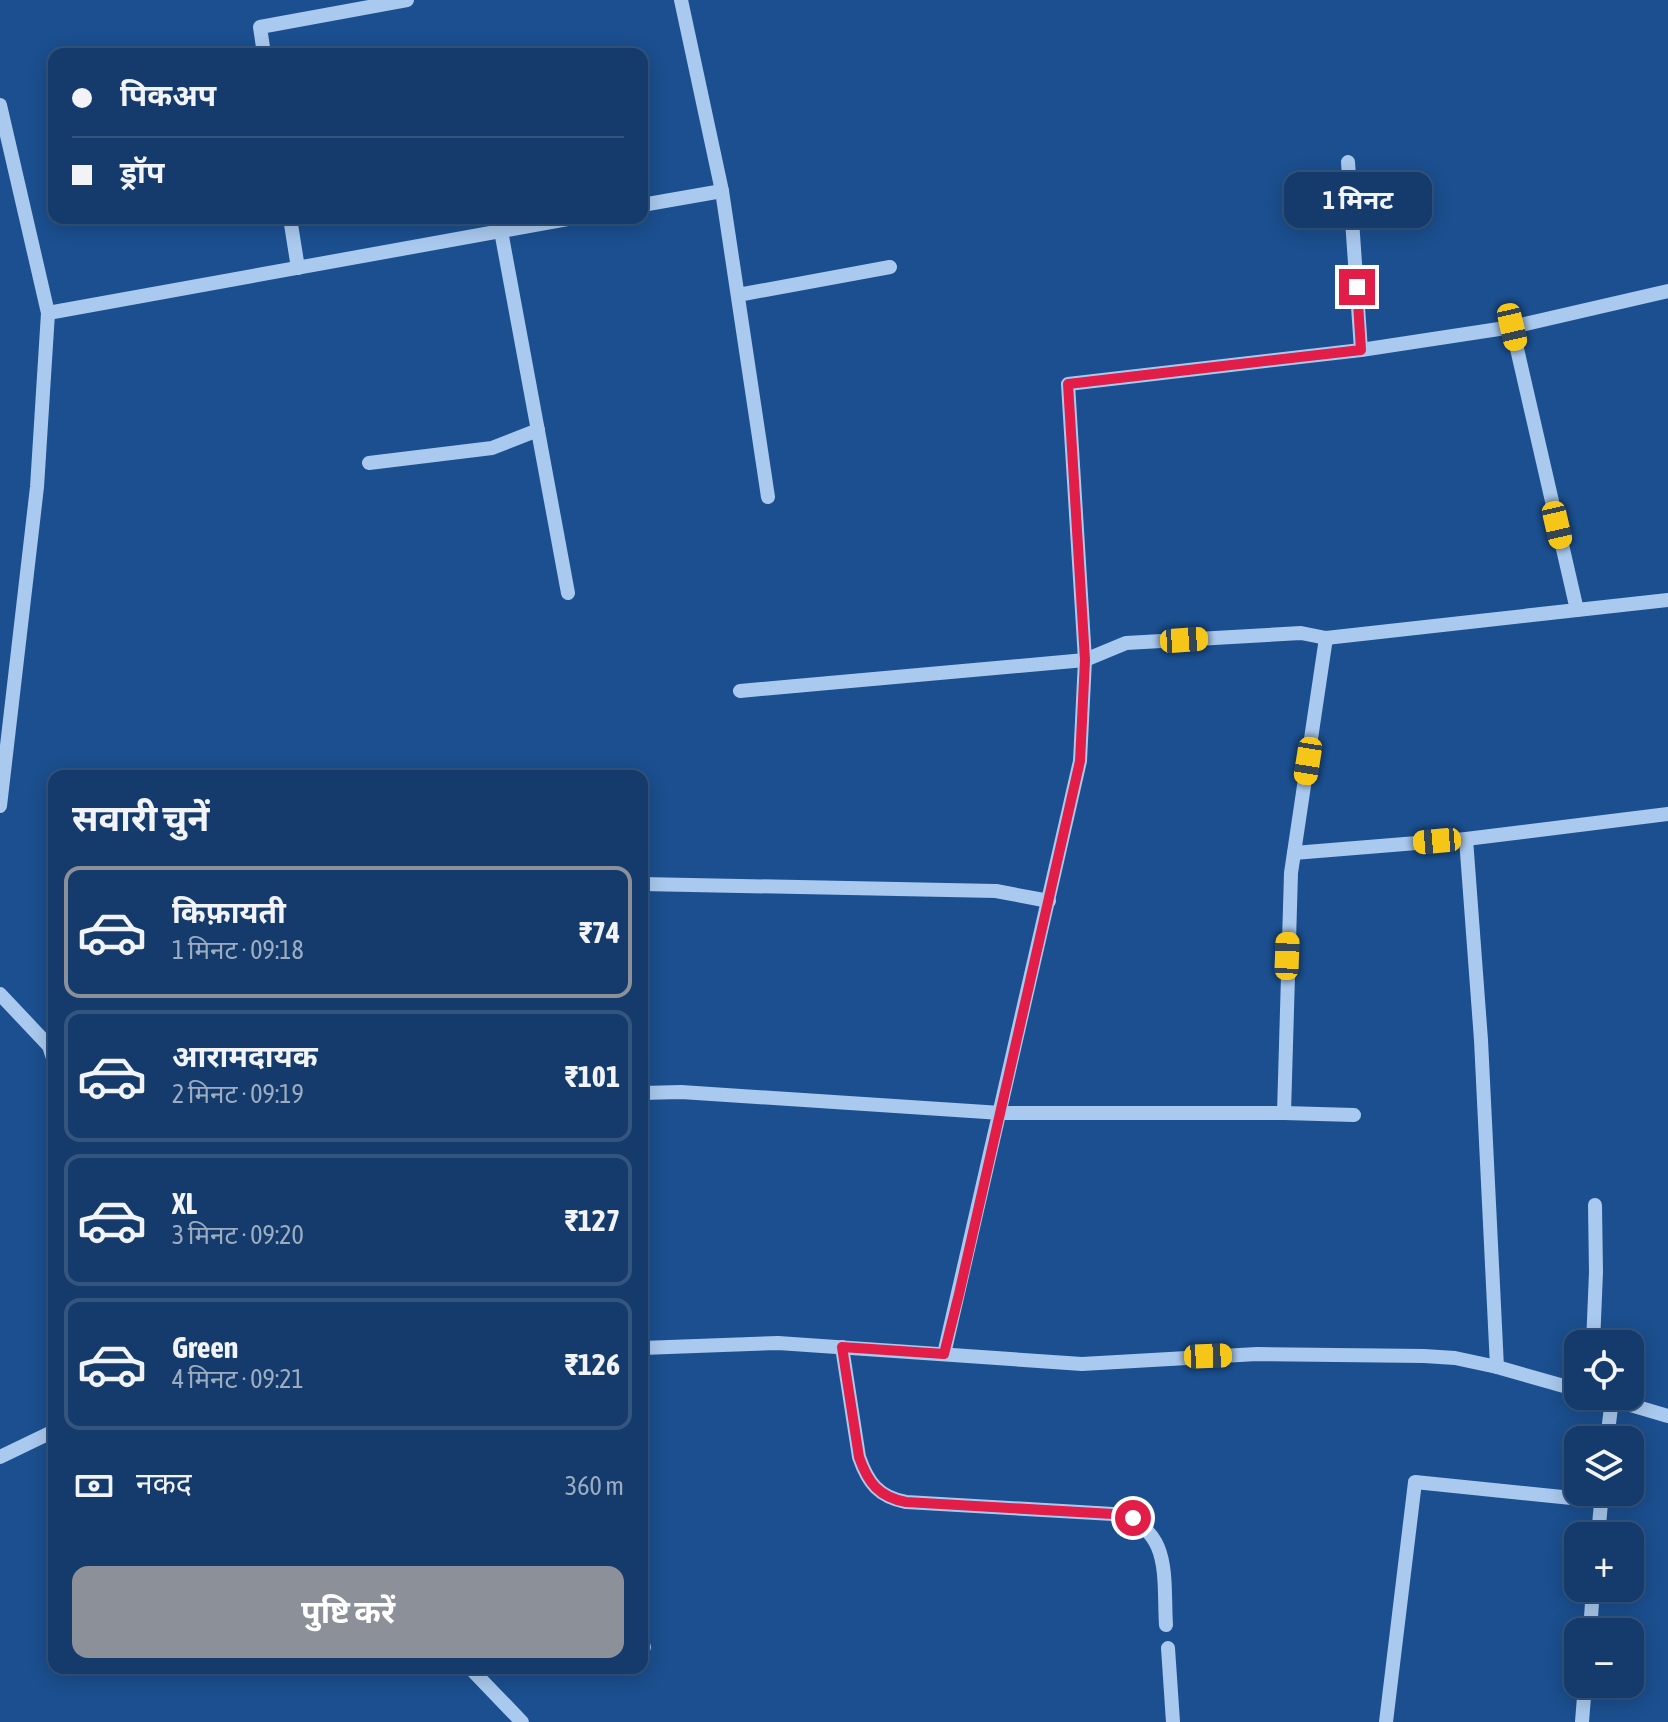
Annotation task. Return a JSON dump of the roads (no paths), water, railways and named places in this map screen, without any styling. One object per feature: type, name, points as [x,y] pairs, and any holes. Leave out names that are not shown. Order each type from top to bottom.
[{"type":"street","points":[[263,48],[260,27],[407,0]]},
{"type":"street","points":[[681,0],[722,191],[768,497]]},
{"type":"street","points":[[0,806],[37,487],[48,313],[1,114]]},
{"type":"street","points":[[1348,162],[1361,350]]},
{"type":"street","points":[[648,204],[722,191]]},
{"type":"street","points":[[291,224],[298,268]]},
{"type":"street","points":[[48,313],[540,224]]},
{"type":"street","points":[[501,231],[568,593]]},
{"type":"street","points":[[738,295],[890,267]]},
{"type":"street","points":[[944,1354],[1080,761],[1085,660],[1068,384],[1361,350],[1512,327],[1668,291]]},
{"type":"street","points":[[1512,327],[1577,610]]},
{"type":"street","points":[[369,463],[492,448],[538,430]]},
{"type":"street","points":[[740,691],[1085,660],[1126,643],[1301,633],[1326,638],[1668,600]]},
{"type":"street","points":[[1284,1113],[1289,905],[1326,638]]},
{"type":"street","points":[[1294,853],[1466,839],[1668,814]]},
{"type":"street","points":[[1466,839],[1481,1040],[1497,1367]]},
{"type":"street","points":[[648,884],[996,891],[1049,901]]},
{"type":"street","points":[[0,994],[48,1045]]},
{"type":"street","points":[[648,1093],[681,1092],[1001,1113],[1354,1115]]},
{"type":"street","points":[[1594,1330],[1595,1205]]},
{"type":"street","points":[[648,1348],[778,1343],[1082,1364],[1257,1354],[1424,1356],[1455,1358],[1497,1367],[1564,1386]]},
{"type":"street","points":[[842,1347],[859,1457],[864,1472],[880,1493],[906,1502],[1113,1514],[1133,1518],[1148,1529],[1160,1549],[1166,1625]]},
{"type":"street","points":[[1644,1409],[1668,1416]]},
{"type":"street","points":[[0,1457],[48,1434]]},
{"type":"street","points":[[1386,1722],[1415,1482],[1564,1493]]},
{"type":"street","points":[[1168,1648],[1173,1722]]},
{"type":"street","points":[[476,1674],[522,1722]]},
{"type":"street","points":[[1582,1722],[1584,1698]]}]
